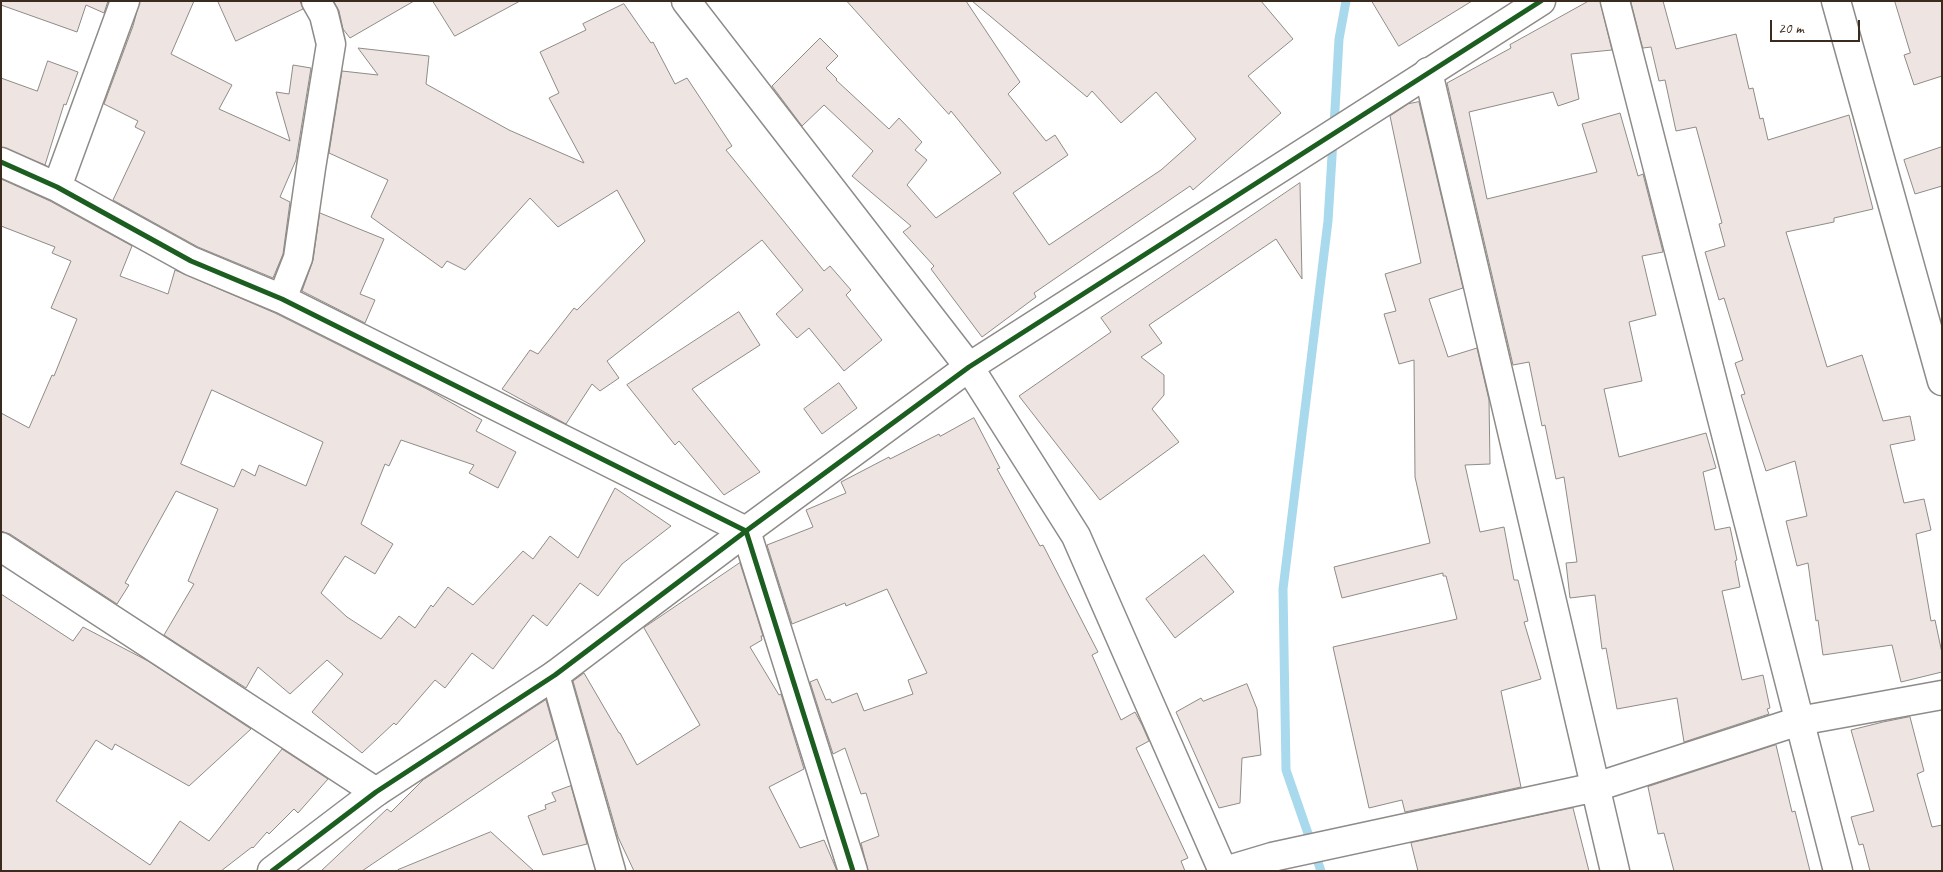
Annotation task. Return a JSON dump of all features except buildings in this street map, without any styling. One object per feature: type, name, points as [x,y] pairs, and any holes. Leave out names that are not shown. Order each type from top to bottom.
[{"type":"street","points":[[58,187],[125,1]]},
{"type":"street","points":[[282,299],[298,258],[331,44],[324,15],[316,1]]},
{"type":"street","points":[[686,1],[969,367],[1076,536],[1224,871],[1272,857],[1596,787],[1799,721],[1942,695]]},
{"type":"street","points":[[277,869],[376,792],[555,675],[746,531],[969,367],[1540,1]]},
{"type":"street","points":[[1615,1],[1838,871]]},
{"type":"street","points":[[1836,1],[1942,381]]},
{"type":"street","points":[[1428,72],[1615,871]]},
{"type":"street","points":[[1,162],[58,187],[192,261],[282,299],[746,531],[853,871]]},
{"type":"street","points":[[1,547],[376,792]]},
{"type":"street","points":[[555,675],[611,871]]},
{"type":"waterway","points":[[1334,127],[1339,39],[1346,1]]},
{"type":"waterway","points":[[1321,871],[1286,770],[1283,589],[1328,221],[1333,140]]},
{"type":"cycle path","points":[[272,871],[376,792],[555,675],[746,531],[969,367],[1541,1]]},
{"type":"cycle path","points":[[1,162],[57,187],[191,261],[282,299],[746,531],[853,871]]}]
